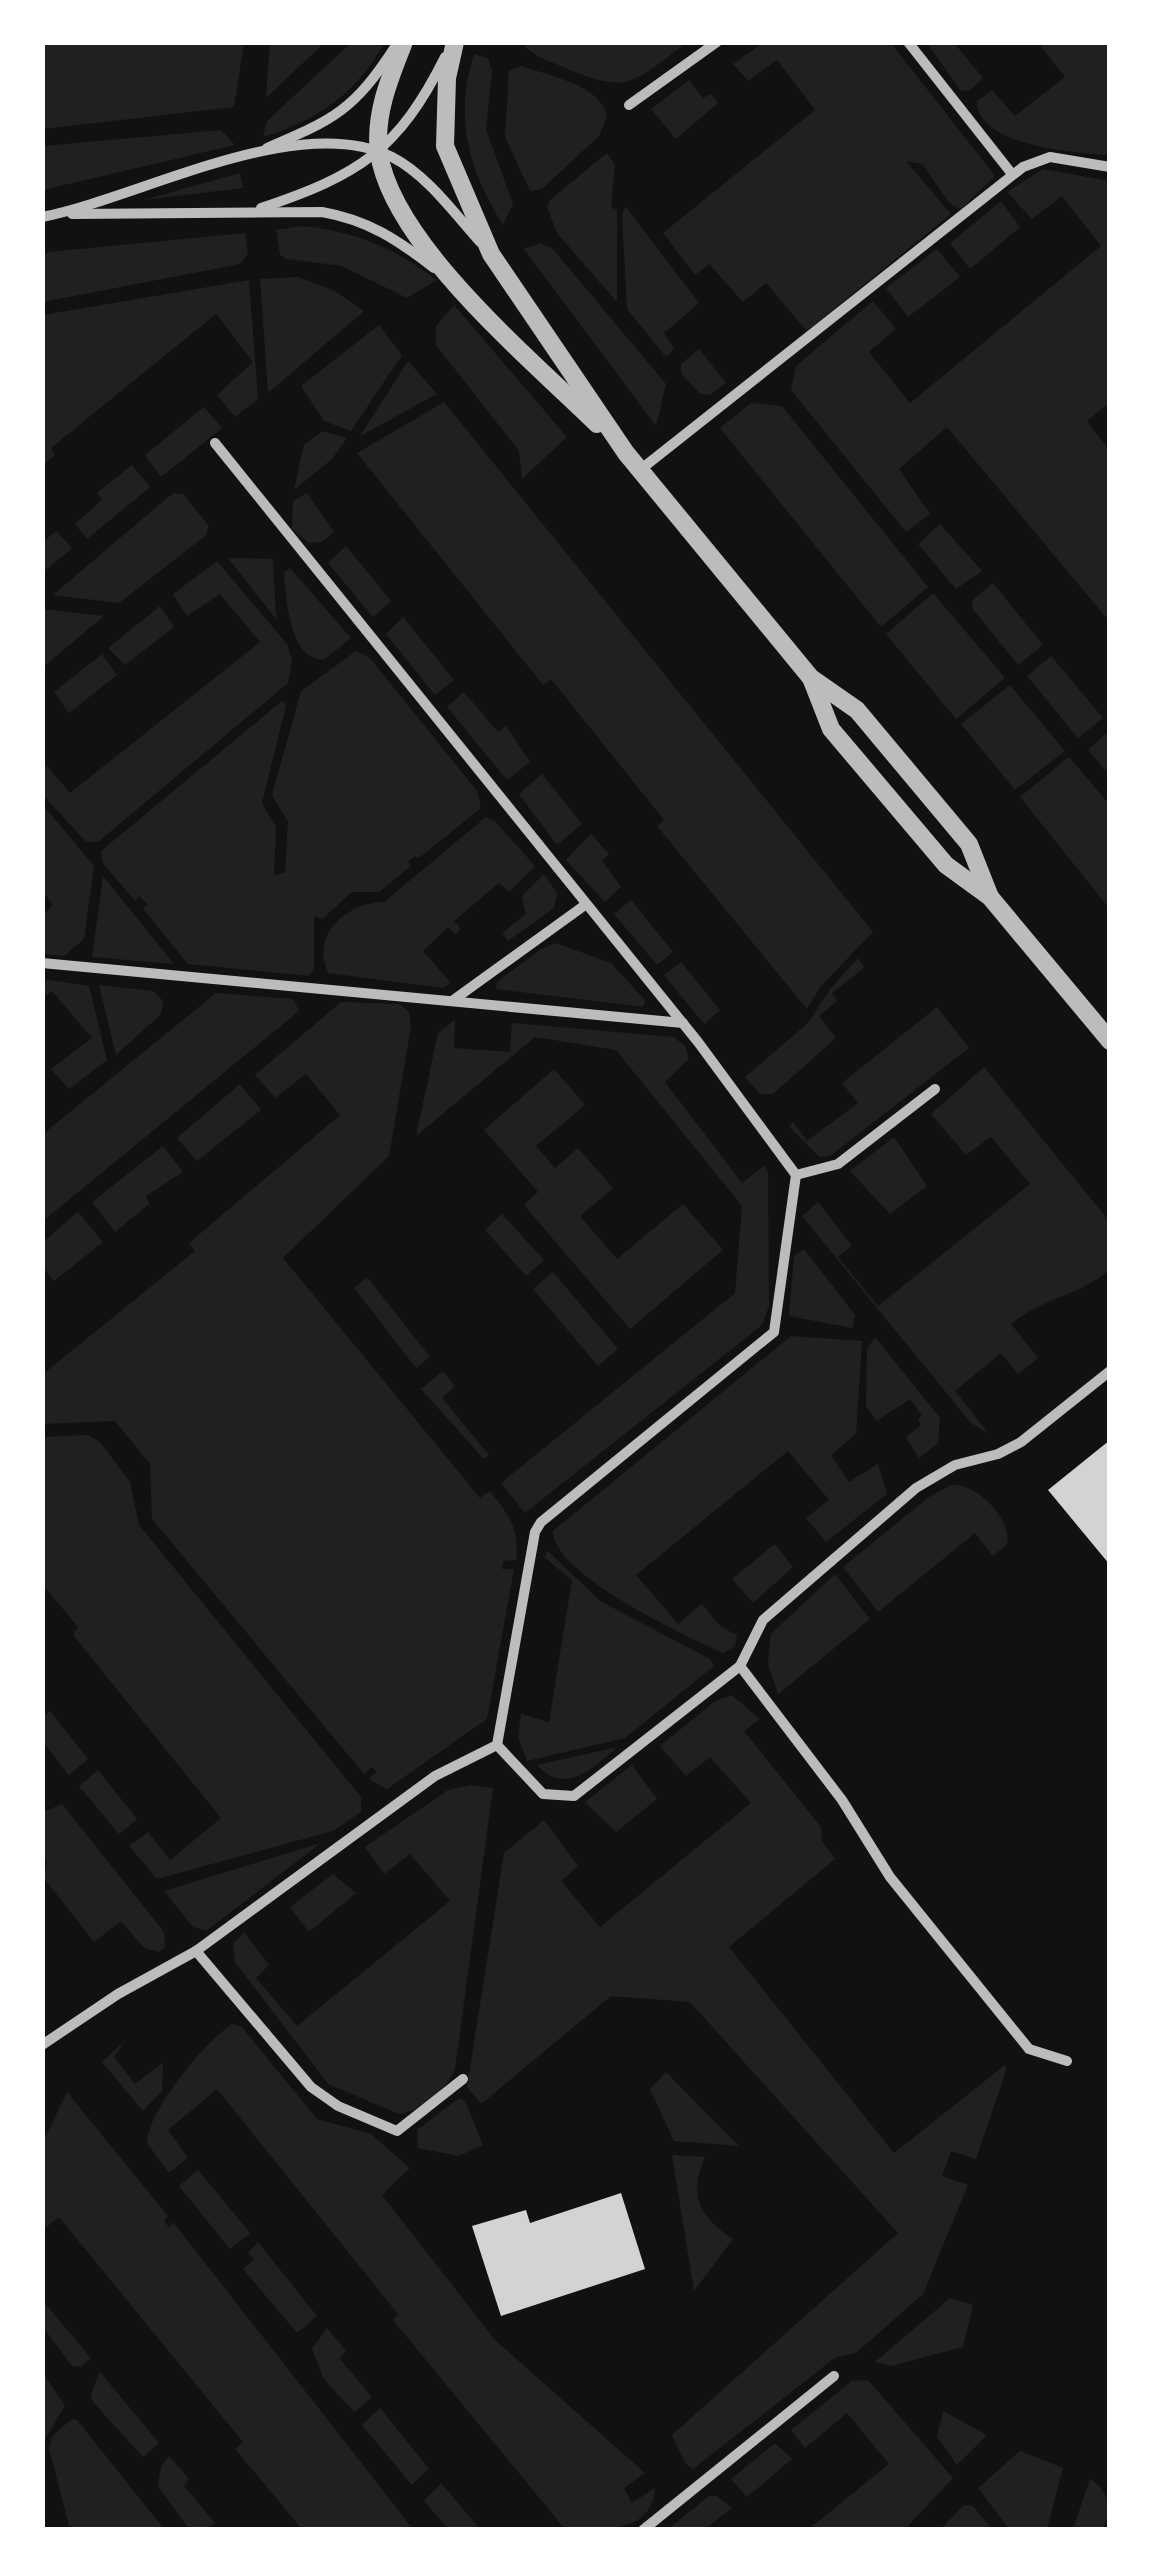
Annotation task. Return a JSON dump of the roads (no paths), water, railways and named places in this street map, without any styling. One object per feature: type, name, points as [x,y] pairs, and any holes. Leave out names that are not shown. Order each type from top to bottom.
[{"type":"street","points":[[401,42],[387,86],[379,152],[387,181],[407,218],[454,284]]},
{"type":"street","points":[[49,216],[248,156],[340,114],[361,97],[401,42]]},
{"type":"street","points":[[256,210],[342,178],[379,152],[428,92],[454,42]]},
{"type":"street","points":[[454,42],[447,78],[444,146],[491,254]]},
{"type":"street","points":[[629,105],[717,42]]},
{"type":"street","points":[[908,42],[1012,174]]},
{"type":"street","points":[[248,156],[344,143],[379,152],[416,172],[491,254],[626,452],[811,678],[857,710],[969,844],[990,897]]},
{"type":"street","points":[[640,470],[1012,174],[1050,157],[1110,167]]},
{"type":"street","points":[[49,216],[256,210],[355,218],[393,236],[454,284],[626,452]]},
{"type":"street","points":[[214,444],[683,1023],[796,1175],[774,1332],[541,1522],[535,1532],[497,1745]]},
{"type":"street","points":[[811,678],[831,728],[946,865],[990,897],[1110,1041]]},
{"type":"street","points":[[452,1001],[585,905]]},
{"type":"street","points":[[42,963],[683,1023]]},
{"type":"street","points":[[796,1175],[838,1164],[936,1089]]},
{"type":"street","points":[[497,1745],[542,1794],[574,1796],[740,1666],[763,1620],[916,1488],[955,1465],[1008,1450],[1110,1371]]},
{"type":"street","points":[[740,1666],[842,1800],[879,1862],[1029,2049],[1067,2062]]},
{"type":"street","points":[[42,2045],[118,1994],[196,1950],[434,1776],[497,1745]]},
{"type":"street","points":[[196,1950],[311,2087],[338,2106],[397,2131],[463,2079]]},
{"type":"street","points":[[642,2530],[834,2376]]}]
